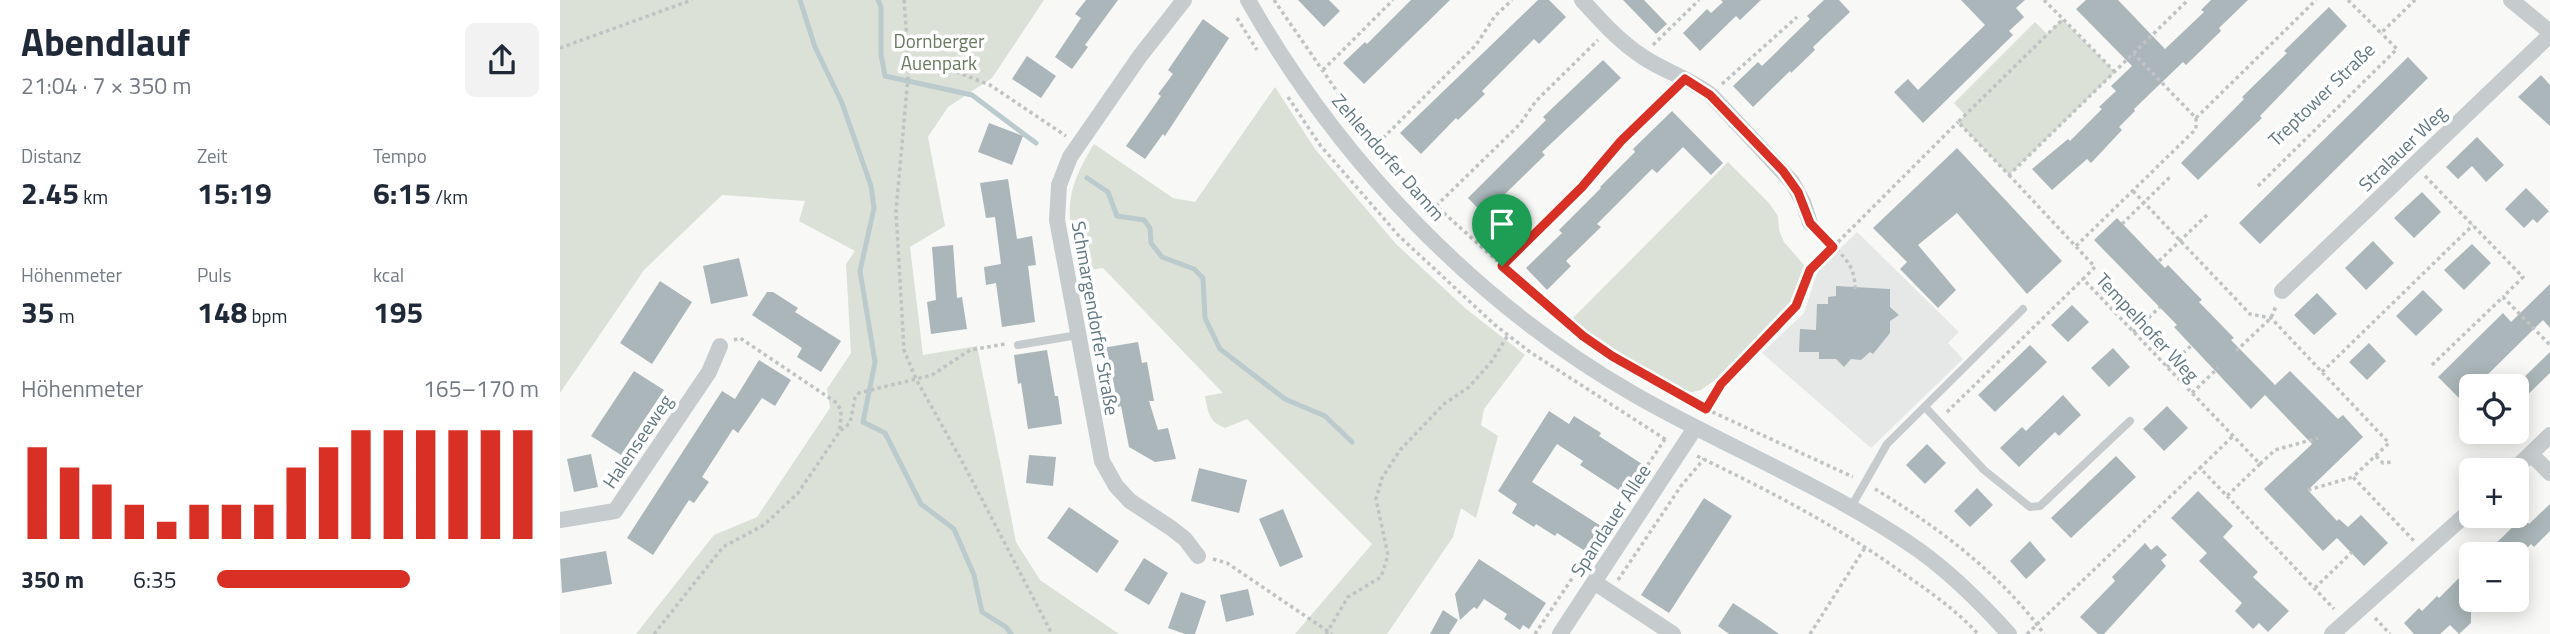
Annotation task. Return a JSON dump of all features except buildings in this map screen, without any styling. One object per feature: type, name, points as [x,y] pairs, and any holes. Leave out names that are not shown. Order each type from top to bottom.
[{"type":"street","name":"Schmargendorfer Straße","points":[[1184,0],[1139,56],[1070,157],[1059,185],[1057,220],[1102,461],[1116,486],[1130,502],[1185,539],[1198,556]]},
{"type":"street","name":"Zehlendorfer Damm","points":[[1248,0],[1295,76],[1338,135],[1416,224],[1508,309],[1634,394],[1695,428],[1852,507],[1920,551],[1953,577],[2009,634]]},
{"type":"street","points":[[1582,0],[1609,30],[1642,56],[1710,95],[1792,182],[1810,223]]},
{"type":"street","points":[[2511,0],[2550,33]]},
{"type":"street","name":"Stralauer Weg","points":[[2282,291],[2550,33]]},
{"type":"street","name":"Halenseeweg","points":[[560,520],[615,511],[709,372],[720,345]]},
{"type":"street","name":"Spandauer Allee","points":[[1560,634],[1695,428]]},
{"type":"street","points":[[2527,458],[2550,435]]},
{"type":"street","points":[[2531,454],[2550,473]]},
{"type":"street","points":[[2332,634],[2459,521]]},
{"type":"street","points":[[1594,582],[1673,634]]},
{"type":"lane","points":[[1852,507],[1887,444],[2023,309]]},
{"type":"lane","points":[[1018,345],[1077,335]]},
{"type":"lane","points":[[1925,407],[1984,470],[2030,507],[2040,506],[2130,421]]},
{"type":"path","points":[[560,48],[692,0]]},
{"type":"path","points":[[904,0],[909,66],[898,188],[897,233],[905,350],[916,379],[1052,634]]},
{"type":"path","points":[[1323,70],[1393,0]]},
{"type":"path","points":[[1378,142],[1476,45],[1495,16],[1512,0]]},
{"type":"path","points":[[1642,56],[1699,0]]},
{"type":"path","points":[[2044,0],[2115,72]]},
{"type":"path","points":[[2009,175],[2188,0]]},
{"type":"path","points":[[2196,118],[2316,0]]},
{"type":"path","name":"Treptower Straße","points":[[2258,186],[2397,49],[2348,0]]},
{"type":"path","name":"Treptower Straße","points":[[2381,33],[2414,0]]},
{"type":"path","points":[[1275,1],[1354,116],[1436,206],[1583,336],[1612,356],[1706,409],[1721,384],[1796,306],[1810,270],[2063,19]]},
{"type":"path","points":[[1710,95],[1797,17]]},
{"type":"path","points":[[1436,206],[1520,124],[1536,101],[1609,30]]},
{"type":"path","points":[[2076,246],[2196,129],[2196,118],[2133,54]]},
{"type":"path","points":[[909,59],[937,65],[990,85],[1063,134],[1077,147]]},
{"type":"path","points":[[1502,266],[1582,187],[1621,141],[1685,79]]},
{"type":"path","name":"Tempelhofer Weg","points":[[1958,122],[2095,267],[2082,278],[2260,464]]},
{"type":"path","points":[[2414,164],[2523,278],[2432,365]]},
{"type":"path","points":[[2122,224],[2171,176]]},
{"type":"path","points":[[2133,191],[2250,314],[2271,318],[2389,443],[2353,477],[2308,490]]},
{"type":"path","points":[[2158,261],[2208,214]]},
{"type":"path","points":[[1810,223],[1852,266],[1856,276],[1855,289]]},
{"type":"path","points":[[2322,372],[2473,225]]},
{"type":"path","points":[[1938,421],[2082,278]]},
{"type":"path","points":[[2236,351],[2271,318],[2282,291]]},
{"type":"path","points":[[2503,297],[2550,345]]},
{"type":"path","points":[[2133,332],[2160,307]]},
{"type":"path","points":[[1198,556],[1227,563],[1328,633],[1348,597],[1381,577],[1388,555],[1376,499],[1382,478],[1400,450],[1444,404],[1469,387],[1492,361],[1508,335]]},
{"type":"path","points":[[720,345],[740,338],[837,403],[841,411],[840,431]]},
{"type":"path","points":[[654,634],[723,547],[764,525],[798,493],[840,431],[850,423],[855,398],[859,393],[932,375],[970,349],[1012,343],[1018,345]]},
{"type":"path","points":[[2167,368],[2192,345]]},
{"type":"path","points":[[2192,393],[2218,368]]},
{"type":"path","points":[[2027,634],[2233,436]]},
{"type":"path","points":[[2227,496],[2275,450],[2318,438]]},
{"type":"path","points":[[1535,634],[1665,439]]},
{"type":"path","points":[[2376,456],[2383,463],[2393,462]]},
{"type":"path","points":[[1610,593],[1681,486],[1704,459],[1867,546],[1948,604],[1978,634]]},
{"type":"path","points":[[2200,468],[2346,622]]},
{"type":"path","points":[[2353,477],[2425,553]]},
{"type":"path","points":[[1810,634],[1867,546]]},
{"type":"path","points":[[2315,588],[2352,552]]},
{"type":"path","points":[[2364,607],[2390,634]]},
{"type":"shaded area","points":[[1857,232],[1959,332],[1948,343],[1963,359],[1871,448],[1762,353],[1804,313],[1818,270]]},
{"type":"green space","name":"Dornberger Auenpark","points":[[560,0],[1044,0],[992,78],[948,107],[928,137],[945,226],[910,247],[923,355],[977,346],[1016,542],[1040,580],[1119,634],[636,634],[714,535],[757,517],[830,408],[827,389],[851,353],[846,264],[855,251],[799,221],[805,201],[722,195],[644,270],[560,393]]},
{"type":"green space","points":[[2062,19],[2115,72],[2009,175],[1958,122],[1965,115],[1954,103],[2035,22],[2047,34]]},
{"type":"green space","points":[[1275,87],[1315,149],[1396,244],[1465,308],[1525,355],[1484,409],[1481,425],[1498,436],[1476,518],[1461,508],[1453,537],[1387,634],[1295,634],[1372,544],[1247,419],[1225,428],[1212,419],[1205,396],[1223,393],[1103,268],[1079,271],[1070,206],[1076,178],[1094,144],[1173,198],[1195,202]]},
{"type":"green space","points":[[1728,162],[1769,203],[1778,216],[1779,230],[1784,242],[1804,265],[1790,304],[1715,380],[1701,390],[1688,393],[1571,320]]},
{"type":"waterway","points":[[800,0],[815,47],[842,103],[871,186],[874,208],[860,271],[875,362],[863,422],[885,433],[921,504],[954,529],[974,575],[982,612],[1006,627],[1011,634]]},
{"type":"waterway","points":[[878,0],[881,7],[881,54],[885,76],[972,95],[1036,143]]},
{"type":"waterway","points":[[1087,178],[1108,192],[1117,216],[1144,220],[1150,228],[1151,243],[1162,257],[1194,269],[1203,278],[1205,318],[1220,349],[1285,399],[1325,416],[1352,442]]},
{"type":"route","points":[[1685,79],[1710,95],[1783,171],[1798,192],[1810,223],[1833,247],[1810,270],[1796,306],[1721,384],[1706,409],[1612,356],[1583,336],[1502,266],[1582,187],[1621,141],[1685,79]]}]
